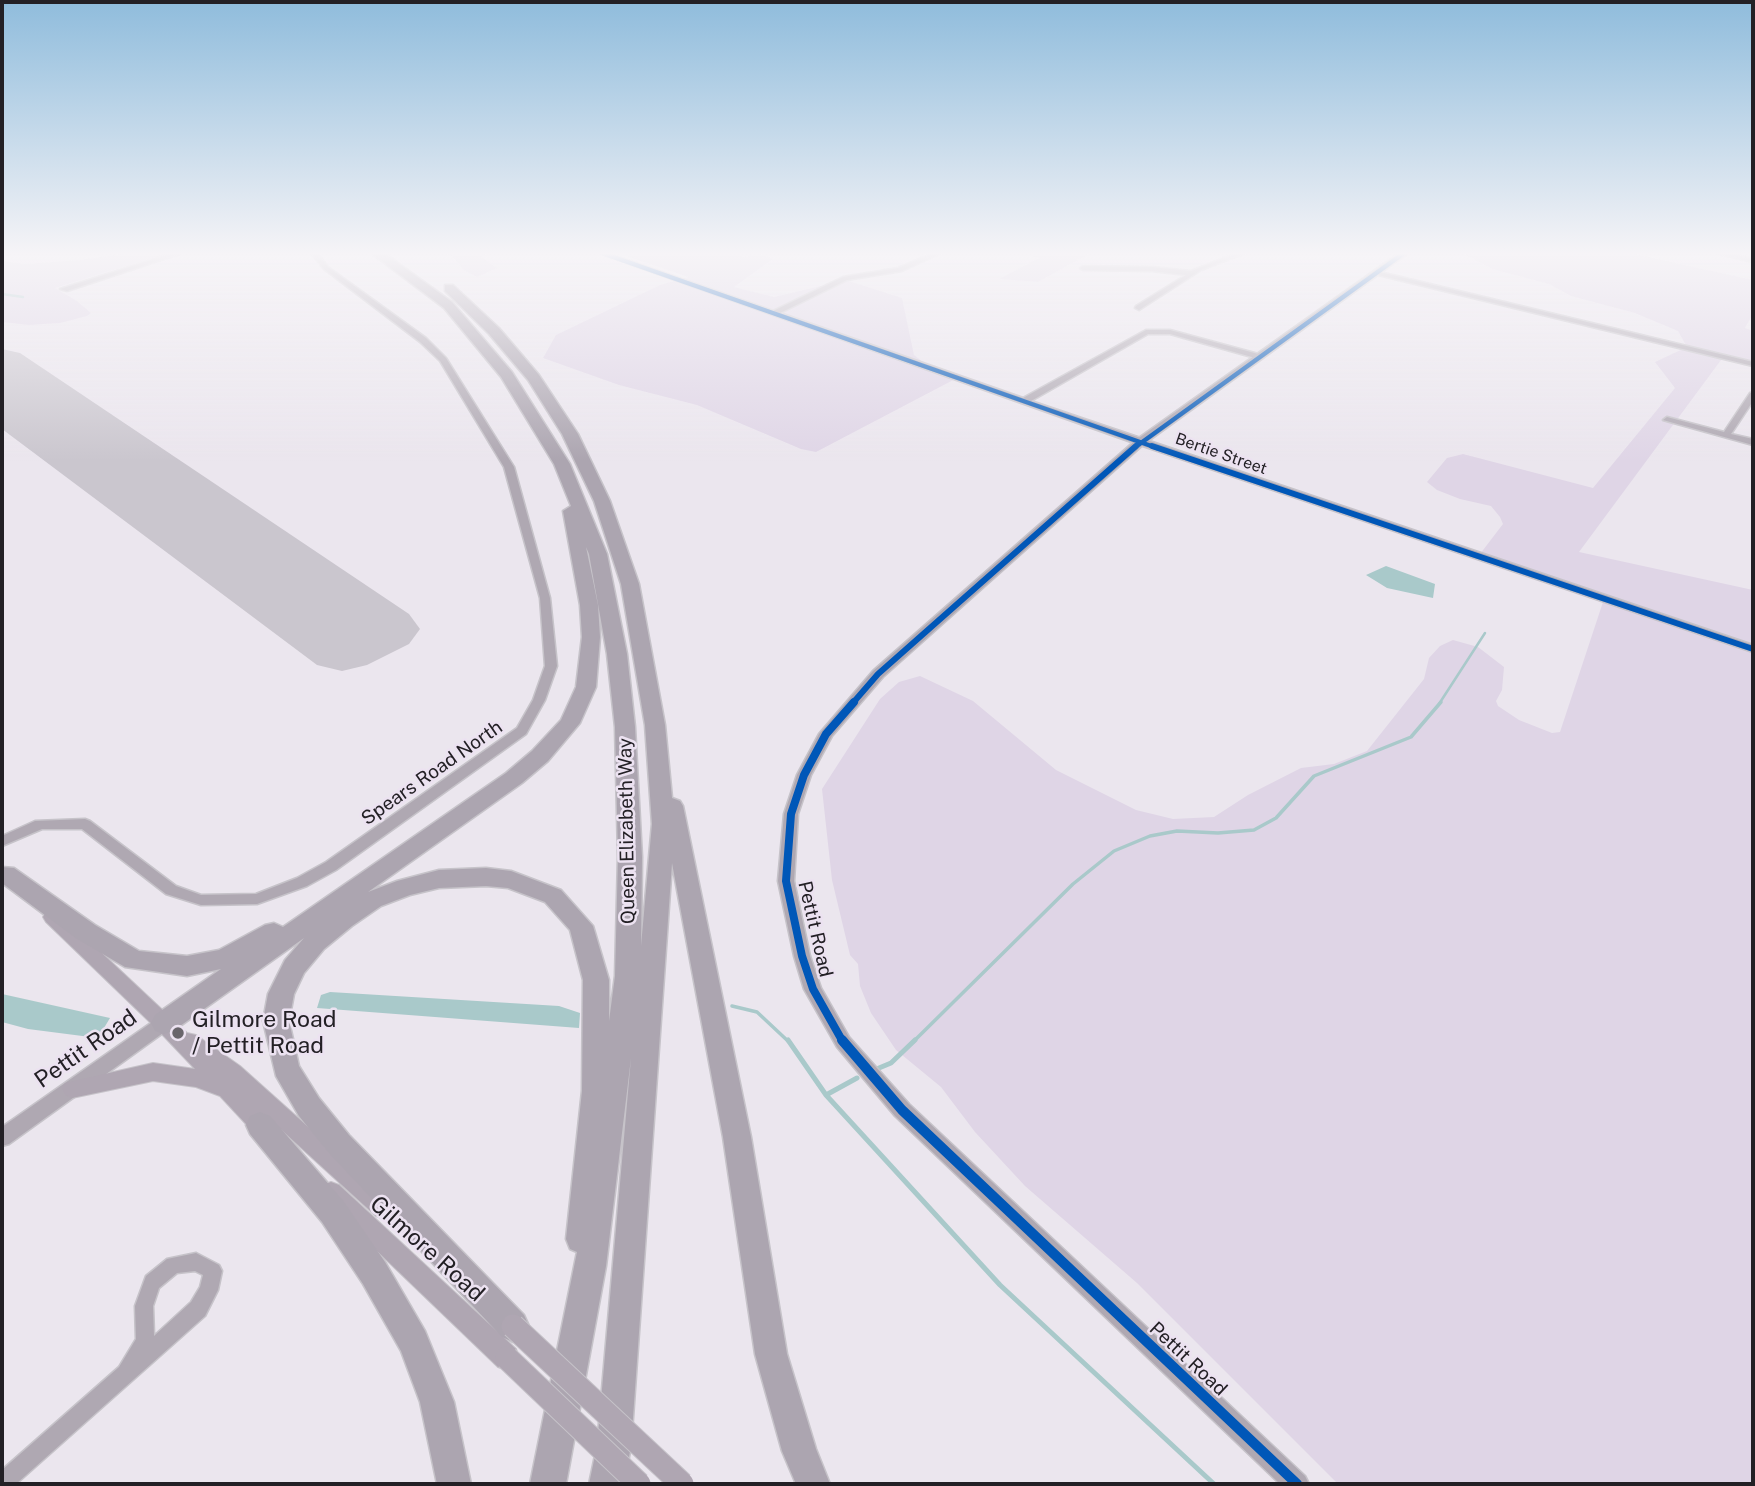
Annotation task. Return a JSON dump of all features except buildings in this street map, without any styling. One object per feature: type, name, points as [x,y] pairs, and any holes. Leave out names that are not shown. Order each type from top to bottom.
[{"type":"highway","name":"Queen Elizabeth Way","points":[[463,322],[507,375],[562,464],[598,554],[617,653],[625,727],[630,857],[628,976],[592,1266],[548,1484]]},
{"type":"highway","name":"Queen Elizabeth Way","points":[[485,322],[534,378],[570,434],[602,501],[630,584],[655,725],[663,824],[609,1484]]},
{"type":"highway","points":[[164,1023],[514,778],[540,756],[570,723],[586,687],[590,637],[589,605],[562,464]]},
{"type":"highway","points":[[655,725],[737,1136],[771,1354],[799,1451],[813,1484]]},
{"type":"highway","points":[[4,872],[86,933],[134,960],[187,966],[224,959],[372,879]]},
{"type":"highway","points":[[513,1326],[339,1144],[309,1107],[286,1068],[276,1021],[281,994],[294,967],[315,942],[343,919],[373,900],[405,887],[439,878],[499,878],[553,897],[581,926],[588,944],[596,980],[596,1091],[565,1398]]},
{"type":"highway","points":[[260,1125],[332,1212],[374,1273],[414,1342],[437,1402],[454,1484]]},
{"type":"main road","name":"Gilmore Road","points":[[4,872],[164,1023],[260,1125],[639,1484]]},
{"type":"main road","name":"Gilmore Road","points":[[164,1023],[233,1072],[513,1326],[682,1484]]},
{"type":"main road","points":[[72,1089],[153,1072],[198,1078],[225,1090]]},
{"type":"street","name":"Spears Road North","points":[[2,841],[40,824],[85,824],[171,890],[201,900],[257,899],[302,882],[331,866],[522,731],[534,710],[551,666],[545,598],[509,467],[443,360],[398,322]]},
{"type":"street","name":"Bertie Street","points":[[801,322],[1140,442],[1753,649]]},
{"type":"street","name":"Pettit Road","points":[[1297,1484],[902,1110],[843,1042],[813,989],[802,956],[786,881],[791,814],[804,775],[826,734],[878,674],[1140,442],[1307,322]]},
{"type":"street","points":[[1580,322],[1753,364]]},
{"type":"street","points":[[1024,401],[1146,332],[1170,332],[1259,357]]},
{"type":"street","points":[[1726,435],[1753,396]]},
{"type":"street","points":[[1667,420],[1753,442]]},
{"type":"street","name":"Pettit Road","points":[[2,1138],[164,1023]]},
{"type":"street","points":[[2,1483],[126,1374],[198,1309],[209,1290],[213,1271],[196,1262],[173,1265],[152,1282],[144,1306],[145,1340],[126,1374]]},
{"type":"shaded area","points":[[5,322],[63,322],[60,323],[29,325]]},
{"type":"shaded area","points":[[582,322],[907,322],[914,355],[927,365],[959,377],[816,452],[801,449],[697,405],[619,385],[543,358],[556,335]]},
{"type":"shaded area","points":[[1657,322],[1748,322],[1745,328],[1753,331],[1753,363],[1724,356],[1579,552],[1753,590],[1753,1484],[1338,1484],[1137,1283],[1025,1186],[975,1132],[941,1087],[896,1050],[871,1013],[860,986],[858,964],[850,955],[832,880],[822,789],[880,699],[899,682],[920,676],[973,701],[1056,770],[1136,810],[1173,819],[1214,817],[1248,795],[1301,768],[1334,764],[1367,751],[1424,679],[1429,658],[1440,646],[1453,640],[1478,647],[1504,667],[1502,690],[1496,701],[1498,706],[1519,720],[1552,733],[1560,732],[1604,599],[1480,554],[1503,524],[1500,517],[1491,506],[1460,499],[1437,490],[1427,482],[1447,458],[1463,454],[1593,488],[1675,388],[1655,362],[1687,347],[1678,331]]},
{"type":"shaded area","points":[[1386,566],[1435,584],[1433,598],[1387,588],[1366,575]]},
{"type":"shaded area","points":[[330,992],[559,1006],[580,1013],[579,1028],[317,1008],[321,995]]},
{"type":"shaded area","points":[[2,994],[110,1018],[98,1038],[28,1029],[2,1022]]},
{"type":"waterway","points":[[1439,704],[1485,633]]},
{"type":"waterway","points":[[913,1042],[1073,884],[1114,851],[1150,836],[1177,831],[1218,833],[1254,830],[1276,818],[1314,776],[1411,737],[1441,702]]},
{"type":"waterway","points":[[732,1006],[757,1012],[789,1042]]},
{"type":"waterway","points":[[788,1040],[826,1095]]},
{"type":"waterway","points":[[879,1068],[891,1063],[915,1040]]},
{"type":"waterway","points":[[826,1095],[857,1078]]},
{"type":"waterway","points":[[826,1095],[1000,1285],[1214,1484]]},
{"type":"runway","points":[[2,364],[385,629],[342,650],[2,404]]},
{"type":"cycle path","points":[[799,322],[1140,442],[1753,649]]},
{"type":"cycle path","points":[[1297,1484],[902,1110],[843,1042],[813,989],[802,956],[786,881],[791,814],[804,775],[826,734],[878,674],[1140,442],[1307,322]]},
{"type":"place","name":"Gilmore Road / Pettit Road","points":[[178,1033]]}]
